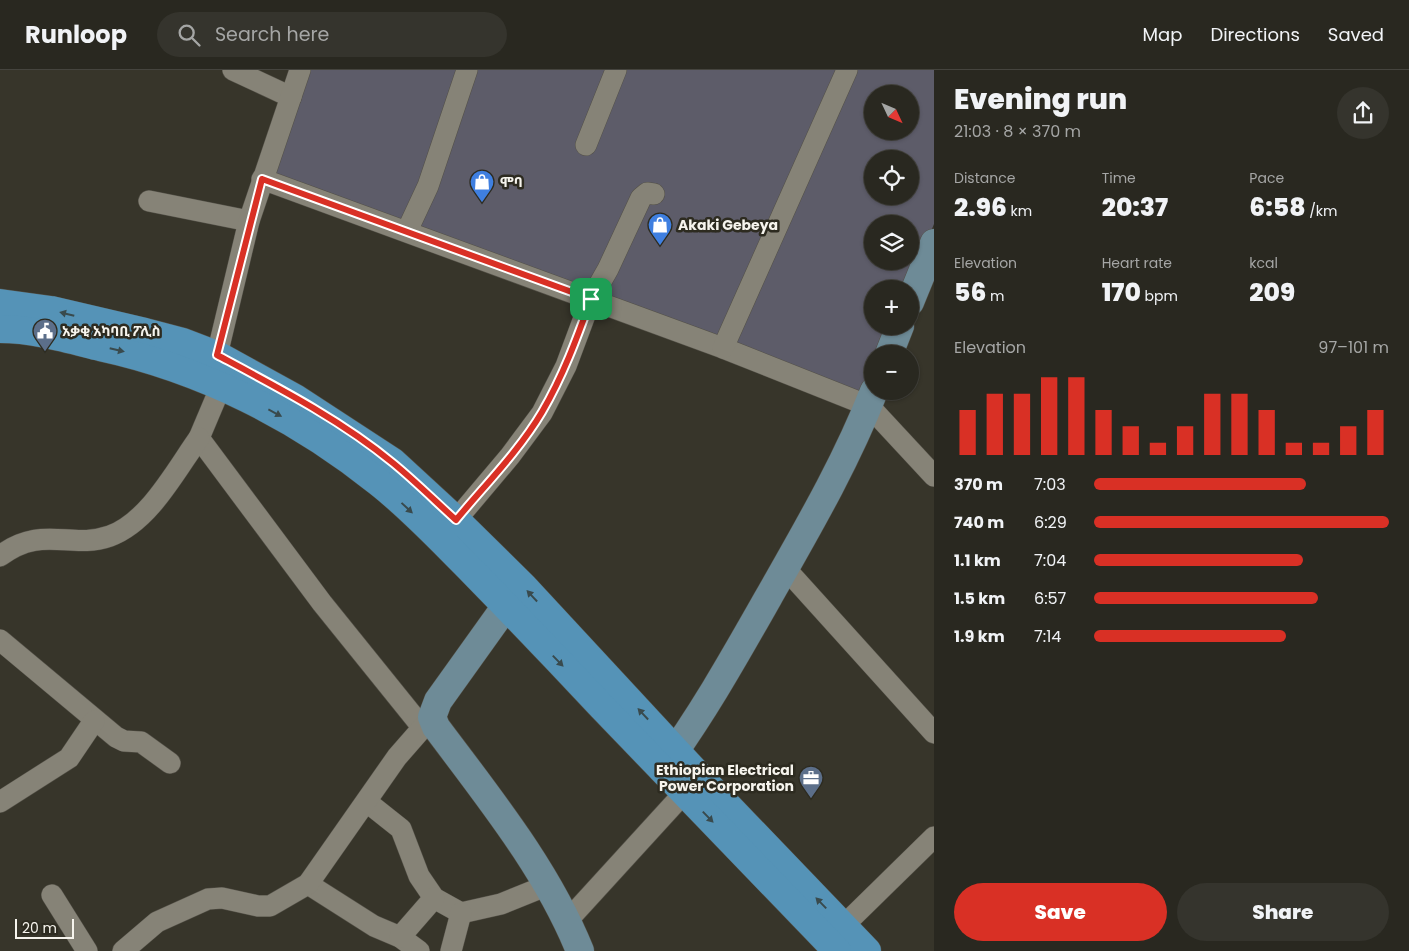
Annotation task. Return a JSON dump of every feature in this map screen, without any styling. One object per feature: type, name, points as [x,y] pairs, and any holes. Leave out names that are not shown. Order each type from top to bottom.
[{"type":"main road","points":[[0,303],[52,310],[145,332],[183,342],[217,355],[295,398],[393,462],[456,520],[524,587],[669,760],[684,793],[836,940],[867,951]]},
{"type":"main road","points":[[0,329],[52,336],[138,355],[221,386],[283,417],[327,445],[380,483],[436,535],[506,606],[669,760],[701,778],[836,940]]},
{"type":"street","points":[[233,70],[291,97]]},
{"type":"street","points":[[217,355],[249,221],[300,70]]},
{"type":"street","points":[[407,231],[428,186],[468,70]]},
{"type":"street","points":[[586,145],[616,70]]},
{"type":"street","points":[[723,348],[847,70]]},
{"type":"street","points":[[262,179],[723,348],[864,396]]},
{"type":"street","points":[[456,520],[510,456],[542,413],[566,366],[591,299],[608,269],[640,198],[647,193],[654,194]]},
{"type":"street","points":[[148,201],[249,221]]},
{"type":"street","points":[[919,283],[931,258]]},
{"type":"street","points":[[0,556],[24,542],[43,538],[86,540],[110,536],[132,524],[147,510],[198,438],[221,386]]},
{"type":"street","points":[[669,760],[722,677],[785,568],[837,474],[870,400]]},
{"type":"street","points":[[873,400],[934,476]]},
{"type":"street","points":[[198,438],[322,603],[427,722],[436,727],[499,811],[548,885],[568,920],[580,951]]},
{"type":"street","points":[[785,568],[934,733]]},
{"type":"street","points":[[123,951],[157,922],[208,899],[222,898],[258,906],[270,906],[308,884],[397,757],[427,722],[438,701],[506,606]]},
{"type":"street","points":[[0,640],[94,721],[116,737],[124,741],[141,742],[170,763]]},
{"type":"street","points":[[0,802],[69,758],[94,721]]},
{"type":"street","points":[[568,920],[684,793]]},
{"type":"street","points":[[367,802],[401,829],[420,876],[434,898],[461,913],[501,904],[548,885]]},
{"type":"street","points":[[836,940],[934,837]]},
{"type":"street","points":[[308,884],[374,926],[400,937],[419,951]]},
{"type":"street","points":[[52,895],[87,951]]},
{"type":"street","points":[[400,937],[434,898]]},
{"type":"street","points":[[451,951],[461,913]]},
{"type":"building","name":"Akaki Gebeya","points":[[300,70],[934,70],[934,224],[919,260],[919,215],[864,215],[864,270],[915,270],[911,280],[864,280],[864,335],[888,335],[885,345],[864,345],[863,397],[262,179]]},
{"type":"place","name":"ሞባ","points":[[482,203]]},
{"type":"place","name":"Akaki Gebeya","points":[[660,246]]},
{"type":"place","name":"አቃቂ አካባቢ ፖሊስ","points":[[45,352]]},
{"type":"place","name":"Ethiopian Electrical Power Corporation","points":[[811,799]]},
{"type":"route","points":[[262,179],[591,299],[566,366],[542,413],[510,456],[456,520],[393,462],[295,398],[217,355],[249,221],[262,179]]}]
